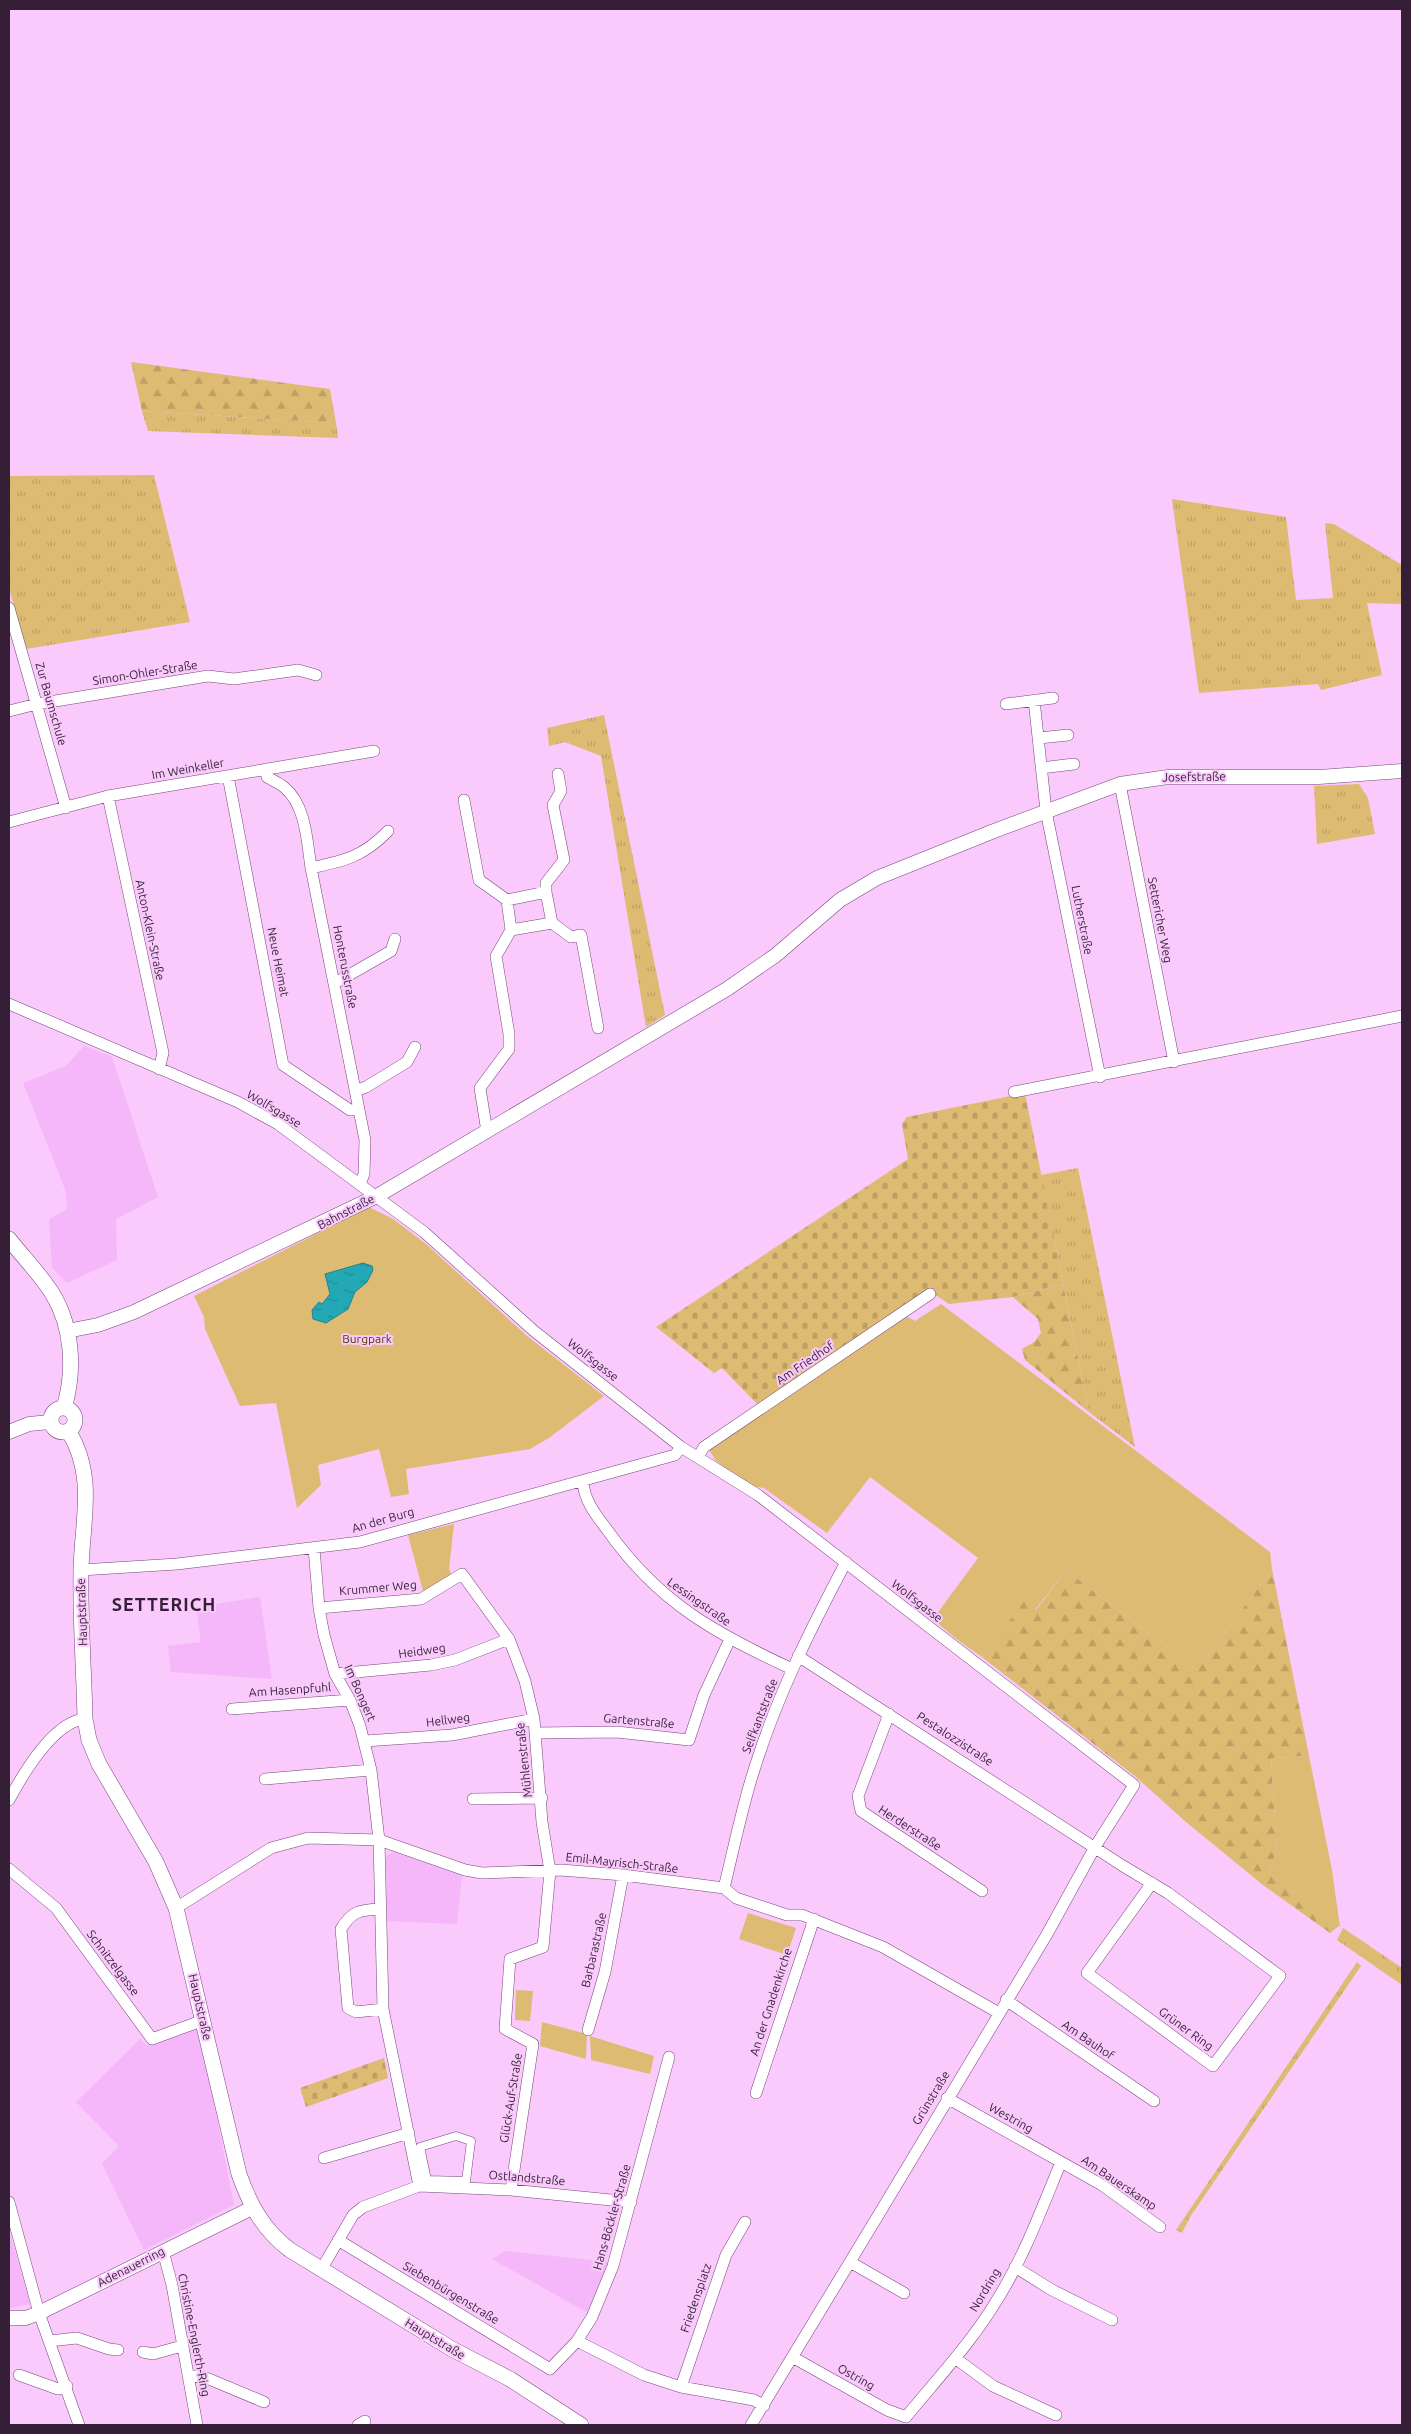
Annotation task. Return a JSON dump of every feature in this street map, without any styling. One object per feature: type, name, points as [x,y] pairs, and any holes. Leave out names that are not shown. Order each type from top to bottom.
[{"type":"main road","points":[[9,1239],[51,1291],[58,1303],[67,1331],[71,1378],[64,1408]]},
{"type":"main road","points":[[64,1408],[72,1411],[75,1418],[74,1426],[69,1432],[56,1431],[50,1422],[53,1413],[64,1408]]},
{"type":"main road","name":"Hauptstraße","points":[[69,1432],[80,1452],[87,1496],[81,1570],[85,1720],[89,1740],[99,1764],[156,1862],[176,1908],[239,2174],[252,2208],[281,2243],[321,2270],[452,2349],[510,2379],[581,2425]]},
{"type":"street","name":"Zur Baumschule","points":[[9,608],[66,808]]},
{"type":"street","name":"Simon-Ohler-Straße","points":[[9,712],[37,704],[208,676],[234,679],[298,670],[316,675]]},
{"type":"street","points":[[1006,704],[1054,698]]},
{"type":"street","name":"Lutherstraße","points":[[1034,700],[1046,811],[1100,1077]]},
{"type":"street","points":[[1039,738],[1068,735]]},
{"type":"street","name":"Im Weinkeller","points":[[9,822],[108,796],[374,750]]},
{"type":"street","points":[[1042,768],[1074,764]]},
{"type":"street","name":"Honterusstraße","points":[[266,769],[267,776],[284,787],[297,805],[304,826],[310,868],[335,983],[365,1140],[364,1174],[360,1184]]},
{"type":"street","name":"Josefstraße","points":[[609,1060],[752,974],[776,955],[810,923],[853,892],[877,878],[994,831],[1120,784],[1168,777],[1339,777],[1402,771]]},
{"type":"street","points":[[558,774],[561,791],[553,805],[564,860],[546,883],[546,892],[552,923],[571,937],[581,935],[598,1028]]},
{"type":"street","name":"Neue Heimat","points":[[228,776],[283,1065],[350,1110],[358,1109]]},
{"type":"street","name":"Settericher Weg","points":[[1120,784],[1174,1062]]},
{"type":"street","name":"Anton-Klein-Straße","points":[[108,796],[163,1054],[159,1069]]},
{"type":"street","points":[[464,800],[479,880],[507,900],[511,930],[496,956],[509,1034],[509,1049],[480,1088],[487,1132]]},
{"type":"street","points":[[310,868],[345,861],[375,845],[388,832]]},
{"type":"street","points":[[507,900],[546,892]]},
{"type":"street","points":[[511,930],[552,923]]},
{"type":"street","points":[[335,983],[391,951],[395,939]]},
{"type":"street","name":"Wolfsgasse","points":[[9,1004],[238,1102],[278,1124],[424,1232],[534,1331],[681,1447],[758,1495],[1134,1785]]},
{"type":"street","points":[[1014,1092],[1100,1077],[1402,1016]]},
{"type":"street","points":[[355,1091],[407,1062],[415,1047]]},
{"type":"street","name":"Bahnstraße","points":[[67,1331],[98,1325],[134,1312],[377,1196],[609,1060]]},
{"type":"street","name":"Am Friedhof","points":[[698,1457],[704,1447],[930,1294]]},
{"type":"street","points":[[9,1432],[29,1424],[50,1422]]},
{"type":"street","name":"An der Burg","points":[[81,1570],[177,1564],[360,1542],[676,1455],[681,1447]]},
{"type":"street","name":"Lessingstraße","points":[[583,1481],[584,1494],[596,1515],[634,1566],[677,1606],[730,1639],[792,1669]]},
{"type":"street","name":"Im Bongert","points":[[314,1548],[319,1608],[335,1674],[350,1700],[365,1741],[371,1770],[379,1840],[383,2009],[419,2186]]},
{"type":"street","name":"Selfkantstraße","points":[[724,1888],[754,1768],[792,1669],[846,1562]]},
{"type":"street","name":"Krummer Weg","points":[[319,1608],[421,1600],[462,1574]]},
{"type":"street","name":"Mühlenstraße","points":[[462,1574],[509,1639],[525,1681],[536,1733],[542,1798],[542,1822],[550,1871]]},
{"type":"street","name":"Heidweg","points":[[335,1674],[431,1665],[454,1660],[509,1639]]},
{"type":"street","name":"Gartenstraße","points":[[536,1733],[617,1732],[689,1740],[704,1695],[730,1639]]},
{"type":"street","name":"Pestalozzistraße","points":[[798,1656],[1095,1847]]},
{"type":"street","name":"Am Hasenpfuhl","points":[[232,1709],[350,1700]]},
{"type":"street","name":"Herderstraße","points":[[890,1714],[858,1796],[861,1811],[982,1891]]},
{"type":"street","name":"Hellweg","points":[[365,1741],[452,1735],[534,1719]]},
{"type":"street","points":[[9,1800],[47,1743],[65,1725],[75,1720],[85,1720]]},
{"type":"street","points":[[265,1779],[371,1770]]},
{"type":"street","name":"Grünstraße","points":[[751,2425],[794,2358],[947,2098],[1046,1936],[1095,1847],[1134,1785]]},
{"type":"street","points":[[473,1799],[542,1798]]},
{"type":"street","name":"Emil-Mayrisch-Straße","points":[[176,1908],[270,1848],[308,1838],[379,1840],[465,1870],[482,1873],[550,1871],[623,1874],[724,1888],[736,1898],[787,1915],[802,1915],[883,1947],[999,2013]]},
{"type":"street","name":"Grüner Ring","points":[[1095,1847],[1152,1883],[1280,1976],[1213,2066],[1087,1974],[1152,1883]]},
{"type":"street","name":"Schnitzelgasse","points":[[9,1869],[56,1908],[152,2039],[204,2020]]},
{"type":"street","name":"Glück-Auf-Straße","points":[[511,2190],[533,2044],[505,2029],[510,1959],[543,1947],[550,1871]]},
{"type":"street","name":"Barbarastraße","points":[[588,2030],[605,1972],[623,1874]]},
{"type":"street","points":[[380,1908],[359,1910],[348,1919],[341,1929],[348,2008],[356,2012],[383,2009]]},
{"type":"street","name":"An der Gnadenkirche","points":[[756,2093],[814,1919]]},
{"type":"street","name":"Am Bauhof","points":[[1006,2000],[1154,2101]]},
{"type":"street","name":"Hans-Böckler-Straße","points":[[550,2369],[577,2341],[592,2317],[613,2266],[669,2057]]},
{"type":"street","name":"Westring","points":[[947,2098],[1061,2162]]},
{"type":"street","points":[[324,2158],[409,2133]]},
{"type":"street","points":[[456,2136],[471,2141],[466,2180],[427,2180],[420,2147],[456,2136]]},
{"type":"street","name":"Am Bauerskamp","points":[[1061,2162],[1102,2185],[1160,2227]]},
{"type":"street","name":"Nordring","points":[[906,2421],[997,2300],[1015,2267],[1061,2162]]},
{"type":"street","points":[[321,2270],[353,2215],[363,2207],[419,2186]]},
{"type":"street","name":"Ostlandstraße","points":[[419,2186],[511,2190],[631,2202]]},
{"type":"street","points":[[9,2202],[38,2313],[67,2386],[80,2425]]},
{"type":"street","name":"Adenauerring","points":[[9,2318],[26,2318],[38,2313],[163,2251],[224,2224],[252,2208]]},
{"type":"street","name":"Friedensplatz","points":[[681,2388],[726,2255],[745,2222]]},
{"type":"street","name":"Siebenbürgenstraße","points":[[338,2240],[550,2369]]},
{"type":"street","name":"Christine-Englerth-Ring","points":[[163,2251],[172,2284],[197,2425]]},
{"type":"street","points":[[850,2262],[904,2294]]},
{"type":"street","points":[[1015,2267],[1052,2290],[1112,2320]]},
{"type":"street","points":[[49,2341],[77,2338],[108,2350],[118,2350]]},
{"type":"street","points":[[577,2341],[644,2375],[681,2388],[754,2400],[764,2406]]},
{"type":"street","points":[[143,2352],[153,2354],[182,2346]]},
{"type":"street","name":"Ostring","points":[[794,2358],[906,2421]]},
{"type":"street","points":[[955,2358],[993,2386],[1056,2414]]},
{"type":"street","points":[[19,2375],[58,2389],[67,2386]]},
{"type":"street","points":[[189,2375],[209,2378],[264,2402]]},
{"type":"shaded area","points":[[84,1046],[112,1057],[158,1197],[116,1219],[117,1260],[67,1283],[52,1268],[49,1219],[67,1209],[66,1192],[23,1083],[66,1066]]},
{"type":"shaded area","points":[[260,1597],[272,1679],[171,1672],[168,1646],[201,1642],[196,1607]]},
{"type":"shaded area","points":[[393,1852],[462,1875],[457,1924],[387,1921],[386,1856]]},
{"type":"shaded area","points":[[199,2026],[234,2205],[144,2250],[102,2164],[119,2146],[76,2102],[140,2039],[147,2046]]},
{"type":"shaded area","points":[[9,2230],[30,2304],[9,2308]]},
{"type":"shaded area","points":[[505,2251],[610,2262],[588,2313],[492,2259]]},
{"type":"green space","points":[[131,362],[330,389],[336,423],[142,411]]},
{"type":"green space","points":[[142,411],[336,423],[338,438],[148,431]]},
{"type":"green space","points":[[154,475],[190,622],[26,649],[9,588],[9,476]]},
{"type":"green space","points":[[1172,499],[1286,517],[1296,600],[1333,598],[1325,523],[1334,524],[1402,565],[1402,604],[1367,603],[1382,675],[1321,690],[1318,684],[1199,693]]},
{"type":"green space","points":[[604,715],[665,1015],[646,1027],[601,756],[565,742],[549,746],[547,728]]},
{"type":"green space","points":[[1359,784],[1368,798],[1375,834],[1317,844],[1314,786]]},
{"type":"green space","points":[[1025,1093],[1063,1284],[1013,1297],[949,1304],[930,1291],[758,1405],[722,1368],[714,1373],[656,1327],[908,1159],[902,1124],[907,1117]]},
{"type":"green space","points":[[1078,1168],[1135,1447],[1089,1412],[1041,1175]]},
{"type":"green space","name":"Burgpark","points":[[369,1207],[393,1219],[426,1244],[527,1336],[604,1396],[549,1438],[530,1449],[406,1469],[409,1494],[391,1497],[379,1449],[318,1465],[321,1485],[297,1508],[276,1403],[240,1406],[205,1329],[204,1317],[194,1296]]},
{"type":"green space","points":[[1063,1284],[1089,1412],[1025,1360],[1022,1349],[1034,1342],[1041,1333],[1038,1319],[1013,1297]]},
{"type":"green space","points":[[941,1304],[1270,1552],[1272,1569],[1197,1670],[1066,1570],[1035,1610],[1024,1601],[982,1657],[955,1638],[933,1619],[978,1558],[870,1477],[827,1533],[764,1488],[750,1486],[716,1461],[708,1448],[906,1316],[915,1321]]},
{"type":"green space","points":[[454,1524],[449,1569],[452,1575],[423,1591],[408,1535]]},
{"type":"green space","points":[[1272,1569],[1309,1756],[1271,1758],[1277,1850],[1269,1873],[1339,1926],[1330,1933],[1263,1885],[1186,1822],[1136,1777],[982,1657],[1024,1600],[1036,1610],[1066,1570],[1197,1670]]},
{"type":"green space","points":[[1309,1756],[1332,1870],[1340,1927],[1269,1873],[1277,1850],[1271,1758]]},
{"type":"green space","points":[[748,1913],[796,1928],[787,1955],[739,1939]]},
{"type":"green space","points":[[1343,1928],[1402,1968],[1402,1985],[1337,1940]]},
{"type":"green space","points":[[1357,1962],[1361,1966],[1190,2217],[1182,2233],[1176,2230]]},
{"type":"green space","points":[[516,1990],[533,1991],[530,2021],[515,2020]]},
{"type":"green space","points":[[542,2022],[587,2034],[586,2059],[540,2046]]},
{"type":"green space","points":[[590,2036],[654,2056],[650,2074],[591,2060]]},
{"type":"green space","points":[[384,2058],[388,2078],[306,2107],[300,2088]]},
{"type":"water","points":[[363,1263],[372,1266],[373,1270],[367,1282],[355,1292],[348,1309],[326,1323],[313,1319],[312,1310],[319,1302],[322,1304],[330,1294],[325,1274]]},
{"type":"district","name":"SETTERICH","points":[[164,1605]]}]
